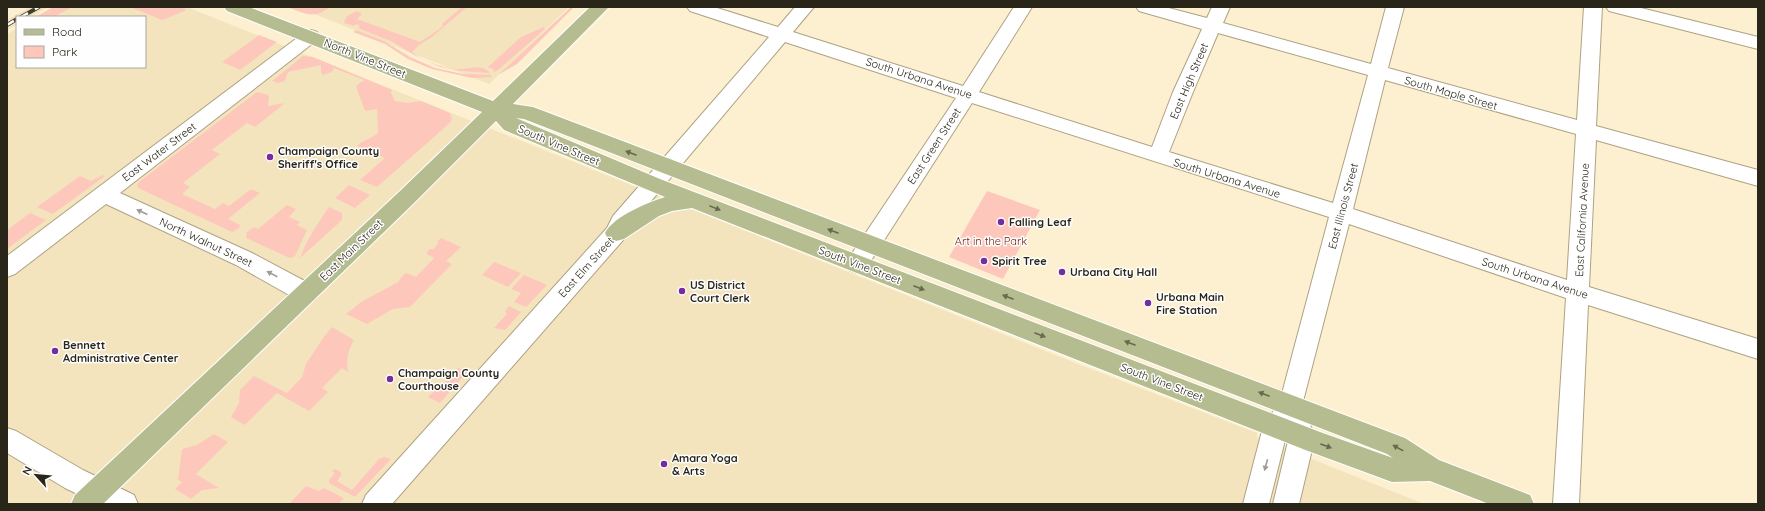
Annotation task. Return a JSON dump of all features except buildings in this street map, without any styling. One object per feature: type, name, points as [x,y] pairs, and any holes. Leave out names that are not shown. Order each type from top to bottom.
[{"type":"main road","name":"North Vine Street","points":[[233,7],[311,36],[496,110]]},
{"type":"main road","name":"East Main Street","points":[[91,497],[306,293],[496,110],[600,7]]},
{"type":"main road","name":"South Vine Street","points":[[496,110],[526,112],[1291,405],[1396,446],[1430,469],[1520,504]]},
{"type":"main road","name":"South Vine Street","points":[[496,110],[511,125],[652,184],[1302,437],[1392,470],[1430,469]]},
{"type":"main road","points":[[616,233],[653,209],[674,201],[694,200]]},
{"type":"main road","points":[[968,307],[979,286]]},
{"type":"main road","points":[[1144,375],[1152,352]]},
{"type":"street","name":"South Urbana Avenue","points":[[696,7],[1158,156],[1341,213],[1578,292],[1758,349]]},
{"type":"street","name":"East Elm Street","points":[[374,504],[616,233],[621,222],[652,184],[805,7]]},
{"type":"street","name":"East Green Street","points":[[857,264],[1023,7]]},
{"type":"street","name":"South Maple Street","points":[[1145,7],[1758,178]]},
{"type":"street","name":"East High Street","points":[[1158,156],[1183,92],[1221,7]]},
{"type":"street","name":"East Illinois Street","points":[[1256,504],[1276,427],[1291,405],[1395,7]]},
{"type":"street","name":"East California Avenue","points":[[1566,504],[1593,7]]},
{"type":"street","points":[[1615,7],[1758,43]]},
{"type":"street","name":"East Water Street","points":[[7,268],[311,36]]},
{"type":"street","name":"North Walnut Street","points":[[104,194],[244,259],[306,293]]},
{"type":"street","points":[[1286,504],[1302,437],[1291,405]]},
{"type":"street","points":[[7,439],[74,479],[91,497],[125,504]]},
{"type":"shaded area","points":[[30,7],[48,7],[32,16],[16,16],[16,26],[7,30],[7,20]]},
{"type":"shaded area","points":[[55,7],[187,7],[1073,362],[1257,433],[1257,437],[1424,504],[7,504],[7,34],[16,29],[16,68],[146,68],[146,16],[39,16]]},
{"type":"shaded area","points":[[297,7],[569,7],[489,84]]},
{"type":"green space","points":[[53,7],[72,7],[56,16],[38,16]]},
{"type":"green space","points":[[130,7],[180,7],[187,10],[162,20]]},
{"type":"green space","points":[[287,7],[330,7],[319,13],[309,14]]},
{"type":"green space","points":[[462,7],[467,7],[412,52],[430,62],[414,55],[393,42],[358,28],[360,26],[356,24],[354,26],[344,23],[347,16],[357,11],[362,14],[357,19],[420,42],[443,26],[442,24]]},
{"type":"green space","points":[[571,7],[574,7],[517,64],[498,75]]},
{"type":"green space","points":[[544,27],[545,29],[498,70],[494,72],[493,69],[488,67],[521,37]]},
{"type":"green space","points":[[356,30],[384,41],[410,57],[435,68],[463,74],[491,75],[491,77],[472,78],[432,69],[408,59],[385,44],[353,32]]},
{"type":"green space","points":[[259,35],[277,42],[240,70],[222,62]]},
{"type":"green space","points":[[303,56],[313,57],[392,90],[391,93],[395,101],[407,103],[421,101],[450,113],[452,119],[450,123],[377,187],[360,180],[385,158],[357,146],[378,133],[377,109],[365,111],[356,86],[364,80],[334,68],[332,72],[323,75],[321,73],[321,65],[288,72],[285,81],[278,83],[272,81]]},
{"type":"green space","points":[[432,63],[453,69],[478,67],[490,73],[462,71],[440,67]]},
{"type":"green space","points":[[257,92],[268,95],[268,106],[285,103],[255,127],[247,123],[212,150],[220,154],[183,183],[190,187],[182,194],[215,209],[223,203],[229,206],[251,189],[260,193],[228,219],[240,225],[239,228],[232,232],[138,188],[137,185],[139,182]]},
{"type":"green space","points":[[103,175],[105,176],[53,214],[37,207],[80,176],[91,181]]},
{"type":"green space","points":[[349,185],[370,195],[355,208],[335,198]]},
{"type":"green space","name":"Art in the Park","points":[[987,191],[1040,210],[1003,279],[949,257]]},
{"type":"green space","points":[[287,205],[296,209],[289,217],[300,222],[297,225],[307,230],[295,256],[290,258],[246,238],[247,232],[254,227],[258,229]]},
{"type":"green space","points":[[329,207],[342,213],[342,220],[300,258],[309,238]]},
{"type":"green space","points":[[30,213],[46,220],[7,249],[7,230]]},
{"type":"green space","points":[[441,238],[461,247],[446,261],[452,264],[410,307],[393,309],[367,324],[346,314],[361,302],[398,282],[404,274],[407,273],[416,277],[434,258],[427,254],[427,252],[439,243],[437,242]]},
{"type":"green space","points":[[494,262],[521,273],[508,287],[482,275]]},
{"type":"green space","points":[[524,275],[547,285],[526,307],[514,302],[521,293],[511,289]]},
{"type":"green space","points":[[509,306],[521,312],[505,330],[494,328],[507,314],[505,312]]},
{"type":"green space","points":[[332,327],[354,340],[348,355],[348,372],[342,368],[322,388],[328,392],[309,411],[277,393],[245,425],[231,417],[239,403],[240,390],[254,376],[287,393],[302,377],[306,364]]},
{"type":"green space","points":[[458,368],[467,372],[440,403],[428,397],[435,390],[437,391]]},
{"type":"green space","points":[[214,434],[228,442],[196,474],[219,488],[202,490],[191,499],[175,489],[182,482],[178,480],[182,449],[197,445]]},
{"type":"green space","points":[[384,457],[391,459],[355,497],[329,483],[329,480],[335,473],[332,471],[335,469],[341,472],[341,475],[337,481],[352,490],[379,459]]},
{"type":"green space","points":[[306,486],[319,491],[324,488],[344,498],[339,504],[289,504]]},
{"type":"railway","points":[[23,16],[39,7]]},
{"type":"railway","points":[[7,25],[16,20]]},
{"type":"place","name":"Champaign County Sheriff's Office","points":[[270,157]]},
{"type":"place","name":"Falling Leaf","points":[[1001,222]]},
{"type":"place","name":"Spirit Tree","points":[[984,261]]},
{"type":"place","name":"Urbana City Hall","points":[[1062,272]]},
{"type":"place","name":"US District Court Clerk","points":[[682,291]]},
{"type":"place","name":"Urbana Main Fire Station","points":[[1148,303]]},
{"type":"place","name":"Bennett Administrative Center","points":[[55,351]]},
{"type":"place","name":"Champaign County Courthouse","points":[[390,379]]},
{"type":"place","name":"Amara Yoga & Arts","points":[[664,464]]}]
